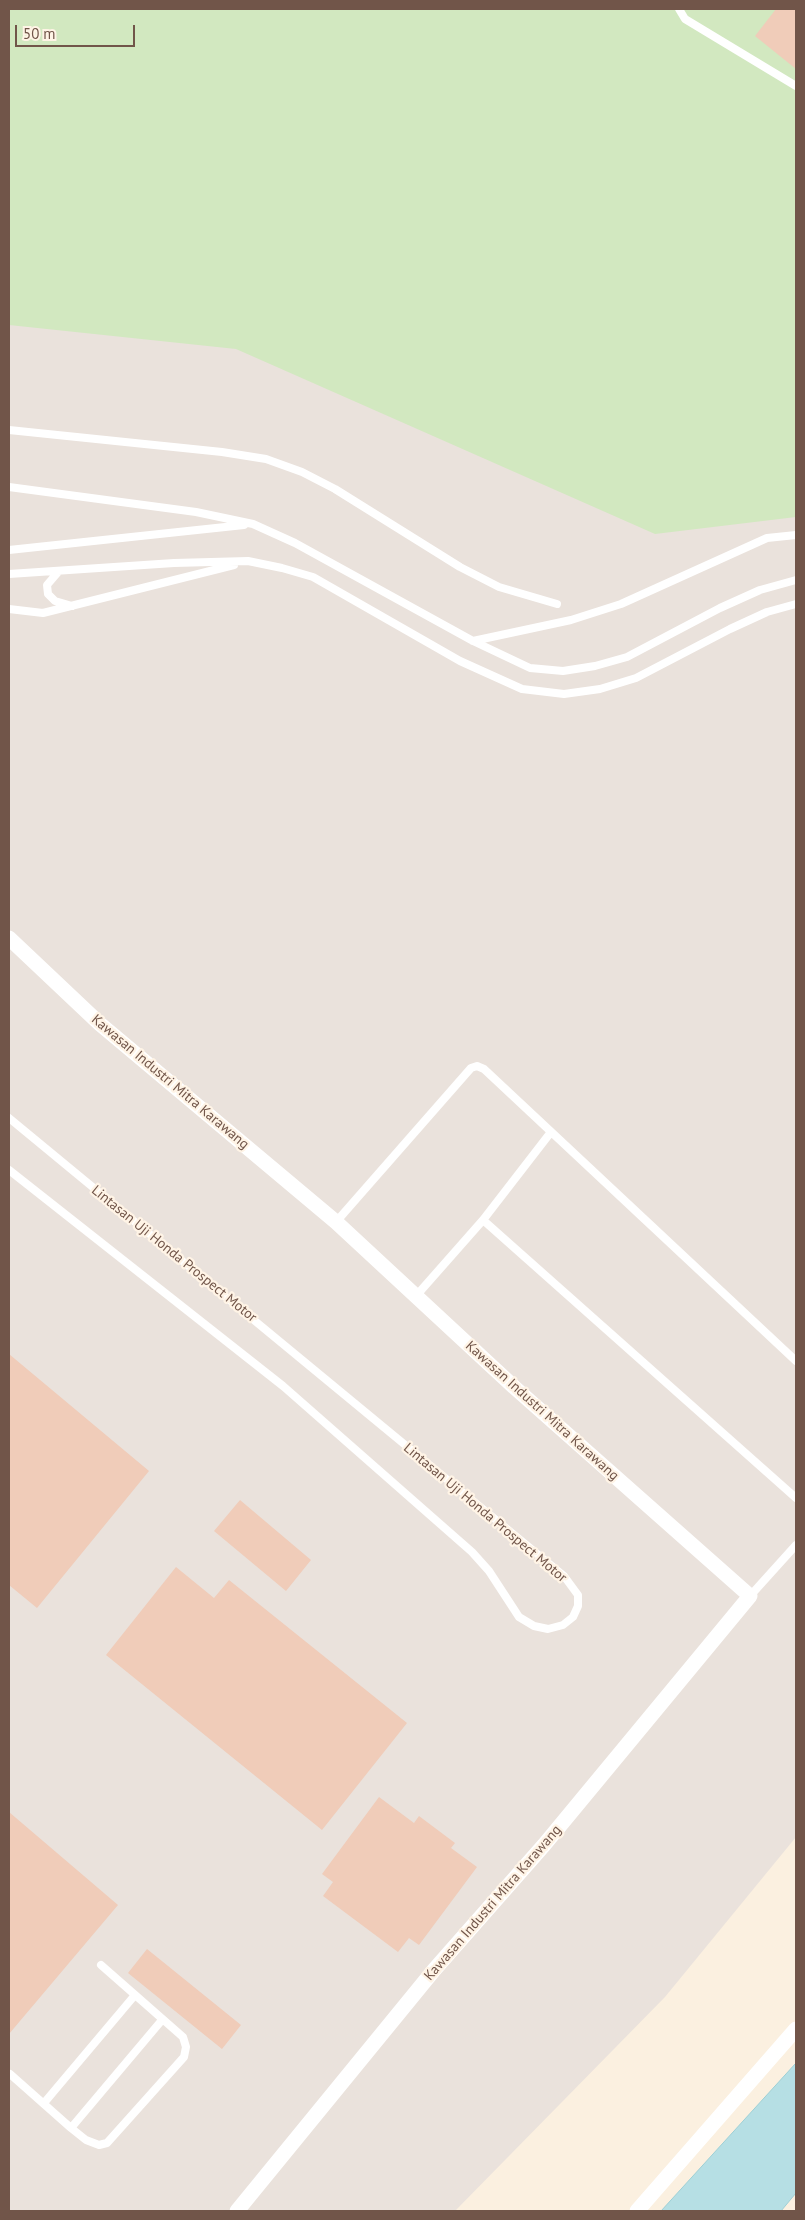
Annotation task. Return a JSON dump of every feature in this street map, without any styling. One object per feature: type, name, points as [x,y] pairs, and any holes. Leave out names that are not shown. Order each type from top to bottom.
[{"type":"street","name":"Kawasan Industri Mitra Karawang","points":[[9,938],[100,1024],[336,1222],[514,1387],[750,1596],[544,1845],[434,1970],[237,2211]]},
{"type":"street","points":[[637,2211],[796,2029]]},
{"type":"lane","points":[[678,9],[685,19],[796,86]]},
{"type":"lane","points":[[9,430],[222,452],[266,459],[302,472],[335,489],[460,567],[499,587],[557,604]]},
{"type":"lane","points":[[9,487],[196,512],[253,524],[295,543],[473,641],[530,668],[563,671],[595,666],[627,657],[720,608],[760,590],[796,580]]},
{"type":"lane","points":[[9,550],[253,524]]},
{"type":"lane","points":[[473,641],[571,620],[620,604],[767,538],[796,535]]},
{"type":"lane","points":[[9,609],[44,613],[248,561]]},
{"type":"lane","points":[[9,574],[174,563],[248,561],[282,568],[313,577],[460,661],[522,689],[564,694],[600,689],[636,678],[730,629],[767,612],[796,604]]},
{"type":"lane","points":[[59,571],[47,585],[48,594],[55,601],[72,606]]},
{"type":"lane","points":[[336,1222],[471,1068],[477,1066],[484,1069],[796,1361]]},
{"type":"lane","name":"Lintasan Uji Honda Prospect Motor","points":[[9,1118],[564,1576],[578,1595],[578,1606],[573,1617],[563,1626],[548,1629],[534,1626],[519,1617],[489,1571],[472,1552],[305,1405],[9,1170]]},
{"type":"lane","points":[[416,1296],[483,1220],[551,1132]]},
{"type":"lane","points":[[483,1220],[796,1498]]},
{"type":"lane","name":"Kawasan Industri Mitra Karawang","points":[[750,1596],[796,1545]]},
{"type":"lane","points":[[10,2074],[71,2128],[94,2144],[103,2145],[108,2143],[184,2057],[186,2047],[183,2037],[101,1964]]},
{"type":"lane","points":[[44,2103],[135,1995]]},
{"type":"lane","points":[[71,2128],[162,2020]]},
{"type":"shaded area","points":[[9,9],[796,9],[796,1837],[665,1997],[455,2211],[9,2211]]},
{"type":"green space","points":[[9,9],[796,9],[796,517],[655,534],[236,349],[9,325]]},
{"type":"water","points":[[796,2063],[796,2193],[781,2211],[661,2211]]},
{"type":"building","points":[[776,9],[796,9],[796,69],[755,36]]},
{"type":"building","points":[[9,1354],[149,1471],[37,1608],[9,1585]]},
{"type":"building","points":[[240,1500],[311,1560],[286,1591],[214,1531]]},
{"type":"building","points":[[176,1567],[214,1598],[229,1580],[407,1723],[322,1830],[106,1655]]},
{"type":"building","points":[[379,1797],[414,1823],[419,1816],[455,1843],[451,1848],[477,1867],[419,1945],[409,1938],[398,1952],[323,1896],[333,1882],[322,1874]]},
{"type":"building","points":[[9,1812],[118,1905],[9,2034]]},
{"type":"building","points":[[147,1949],[241,2025],[222,2049],[128,1973]]}]
